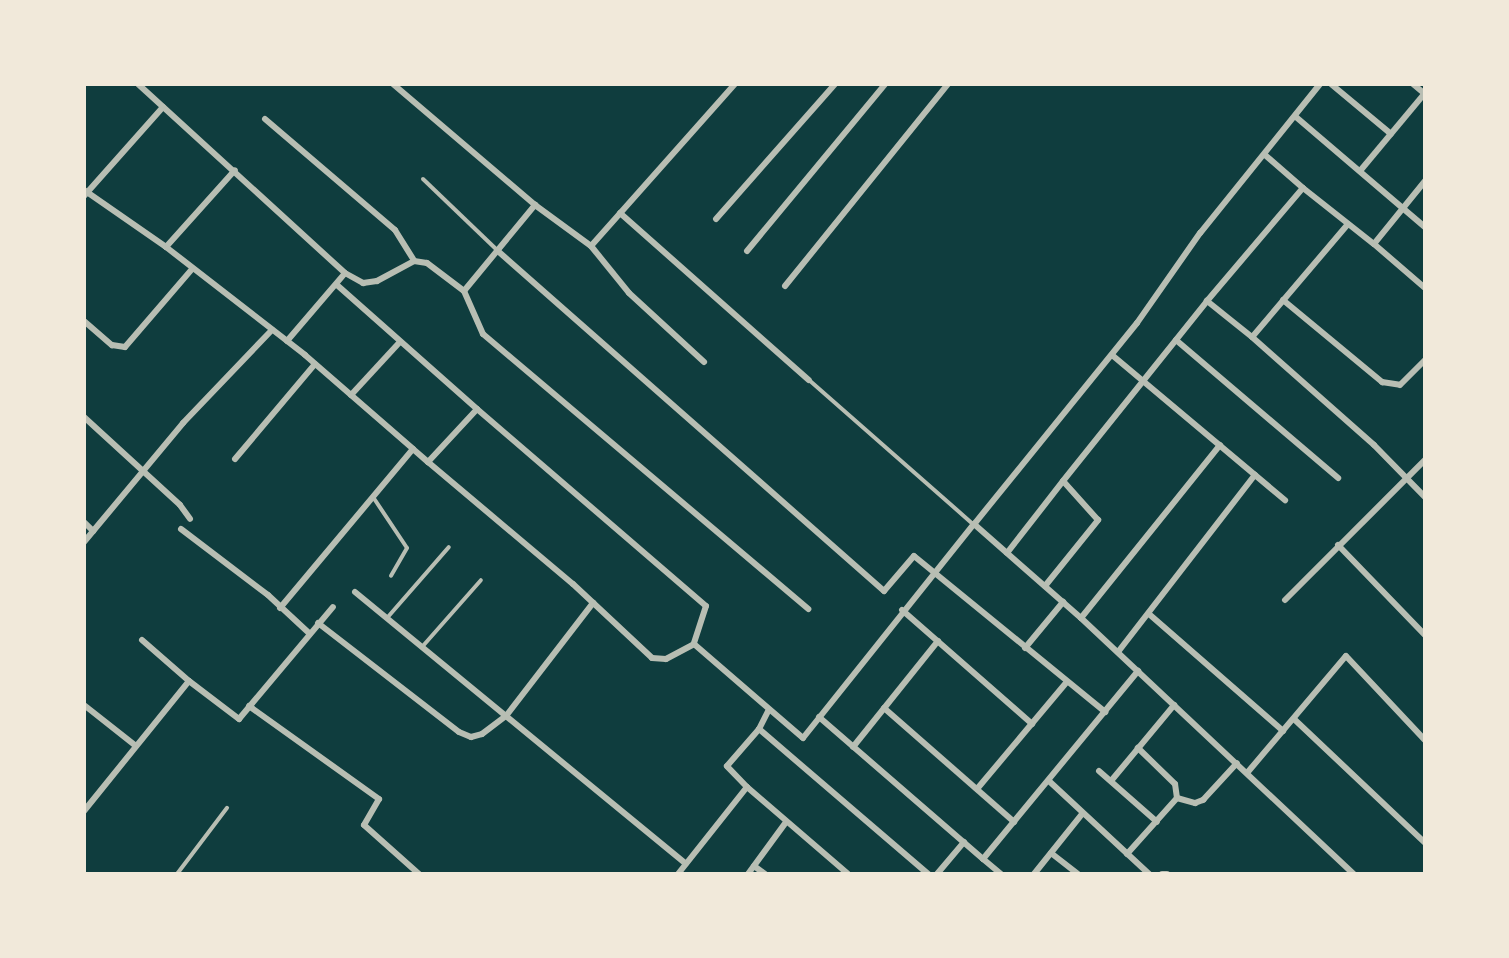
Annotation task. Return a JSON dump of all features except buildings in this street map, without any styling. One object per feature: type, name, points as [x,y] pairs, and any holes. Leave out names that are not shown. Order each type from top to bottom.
[{"type":"street","points":[[138,84],[235,170],[345,273],[363,283],[377,281],[414,261],[427,263],[464,291],[483,334],[808,609]]},
{"type":"street","points":[[393,84],[535,205],[591,246],[629,293],[704,362]]},
{"type":"street","points":[[591,246],[735,84]]},
{"type":"street","points":[[716,219],[835,84]]},
{"type":"street","points":[[747,251],[885,84]]},
{"type":"street","points":[[785,286],[948,84]]},
{"type":"street","points":[[694,644],[768,711],[803,738],[934,570],[1112,355],[1200,233],[1296,117],[1320,84]]},
{"type":"street","points":[[1331,84],[1391,134]]},
{"type":"street","points":[[1360,171],[1425,94],[1413,84]]},
{"type":"street","points":[[163,107],[85,193],[166,247],[287,341],[593,603],[652,658],[666,659],[694,644],[706,606],[399,343],[337,285]]},
{"type":"street","points":[[1296,117],[1425,227]]},
{"type":"street","points":[[265,119],[395,230],[414,261]]},
{"type":"street","points":[[1265,155],[1425,288]]},
{"type":"street","points":[[166,247],[235,170]]},
{"type":"street","points":[[1374,244],[1425,181]]},
{"type":"street","points":[[1007,554],[1207,301],[1303,188]]},
{"type":"street","points":[[464,291],[499,252],[535,205]]},
{"type":"street","points":[[620,213],[809,380]]},
{"type":"street","points":[[1252,336],[1348,224]]},
{"type":"street","points":[[499,252],[884,591],[914,556],[934,570],[1066,683],[1105,712]]},
{"type":"street","points":[[84,321],[112,345],[125,348],[192,269]]},
{"type":"street","points":[[287,341],[345,273]]},
{"type":"street","points":[[1283,300],[1382,382],[1400,385],[1425,360]]},
{"type":"street","points":[[1207,301],[1252,336],[1425,497]]},
{"type":"street","points":[[84,542],[143,475],[183,423],[272,330]]},
{"type":"street","points":[[1176,340],[1338,478]]},
{"type":"street","points":[[351,395],[399,343]]},
{"type":"street","points":[[1112,355],[1285,500]]},
{"type":"street","points":[[235,459],[315,364]]},
{"type":"street","points":[[428,462],[477,409]]},
{"type":"street","points":[[84,417],[143,475],[180,505],[190,519]]},
{"type":"street","points":[[1081,618],[1220,445]]},
{"type":"street","points":[[280,608],[413,449]]},
{"type":"street","points":[[1285,600],[1425,460]]},
{"type":"street","points":[[1118,652],[1255,475]]},
{"type":"street","points":[[1045,586],[1098,520],[1063,481]]},
{"type":"street","points":[[84,522],[93,531]]},
{"type":"street","points":[[974,524],[1138,670],[1354,874]]},
{"type":"street","points":[[181,529],[309,634]]},
{"type":"street","points":[[1338,545],[1425,635]]},
{"type":"street","points":[[356,592],[686,864]]},
{"type":"street","points":[[1025,648],[1063,602]]},
{"type":"street","points":[[318,623],[459,732],[471,737],[482,734],[506,716],[593,603]]},
{"type":"street","points":[[142,640],[189,681],[239,719],[333,607]]},
{"type":"street","points":[[902,610],[1032,724]]},
{"type":"street","points":[[1149,614],[1283,731]]},
{"type":"street","points":[[854,747],[938,641]]},
{"type":"street","points":[[1247,773],[1346,656],[1425,740]]},
{"type":"street","points":[[983,859],[1050,781],[1138,670]]},
{"type":"street","points":[[84,812],[189,681]]},
{"type":"street","points":[[977,789],[1066,683]]},
{"type":"street","points":[[84,705],[136,746]]},
{"type":"street","points":[[249,705],[379,799],[364,825],[419,874]]},
{"type":"street","points":[[1111,781],[1174,705]]},
{"type":"street","points":[[884,708],[1014,822]]},
{"type":"street","points":[[768,711],[759,729],[727,766],[786,822],[848,874]]},
{"type":"street","points":[[819,717],[1000,874]]},
{"type":"street","points":[[1294,719],[1425,843]]},
{"type":"street","points":[[759,729],[928,874]]},
{"type":"street","points":[[1127,854],[1177,798],[1175,784],[1138,748]]},
{"type":"street","points":[[1177,798],[1195,803],[1203,800],[1237,763]]},
{"type":"street","points":[[1099,771],[1157,822]]},
{"type":"street","points":[[1050,781],[1082,814],[1149,874]]},
{"type":"street","points":[[678,874],[747,787]]},
{"type":"street","points":[[1034,874],[1082,814]]},
{"type":"street","points":[[748,874],[786,822]]},
{"type":"street","points":[[937,874],[964,842]]},
{"type":"street","points":[[1051,853],[1078,874]]},
{"type":"street","points":[[754,866],[765,874]]},
{"type":"street","points":[[1162,874],[1167,874]]},
{"type":"lane","points":[[423,178],[499,252]]},
{"type":"lane","points":[[809,380],[974,524]]},
{"type":"lane","points":[[373,497],[407,548],[391,576]]},
{"type":"lane","points":[[387,618],[449,547]]},
{"type":"lane","points":[[422,647],[481,580]]},
{"type":"lane","points":[[177,874],[227,808]]}]
